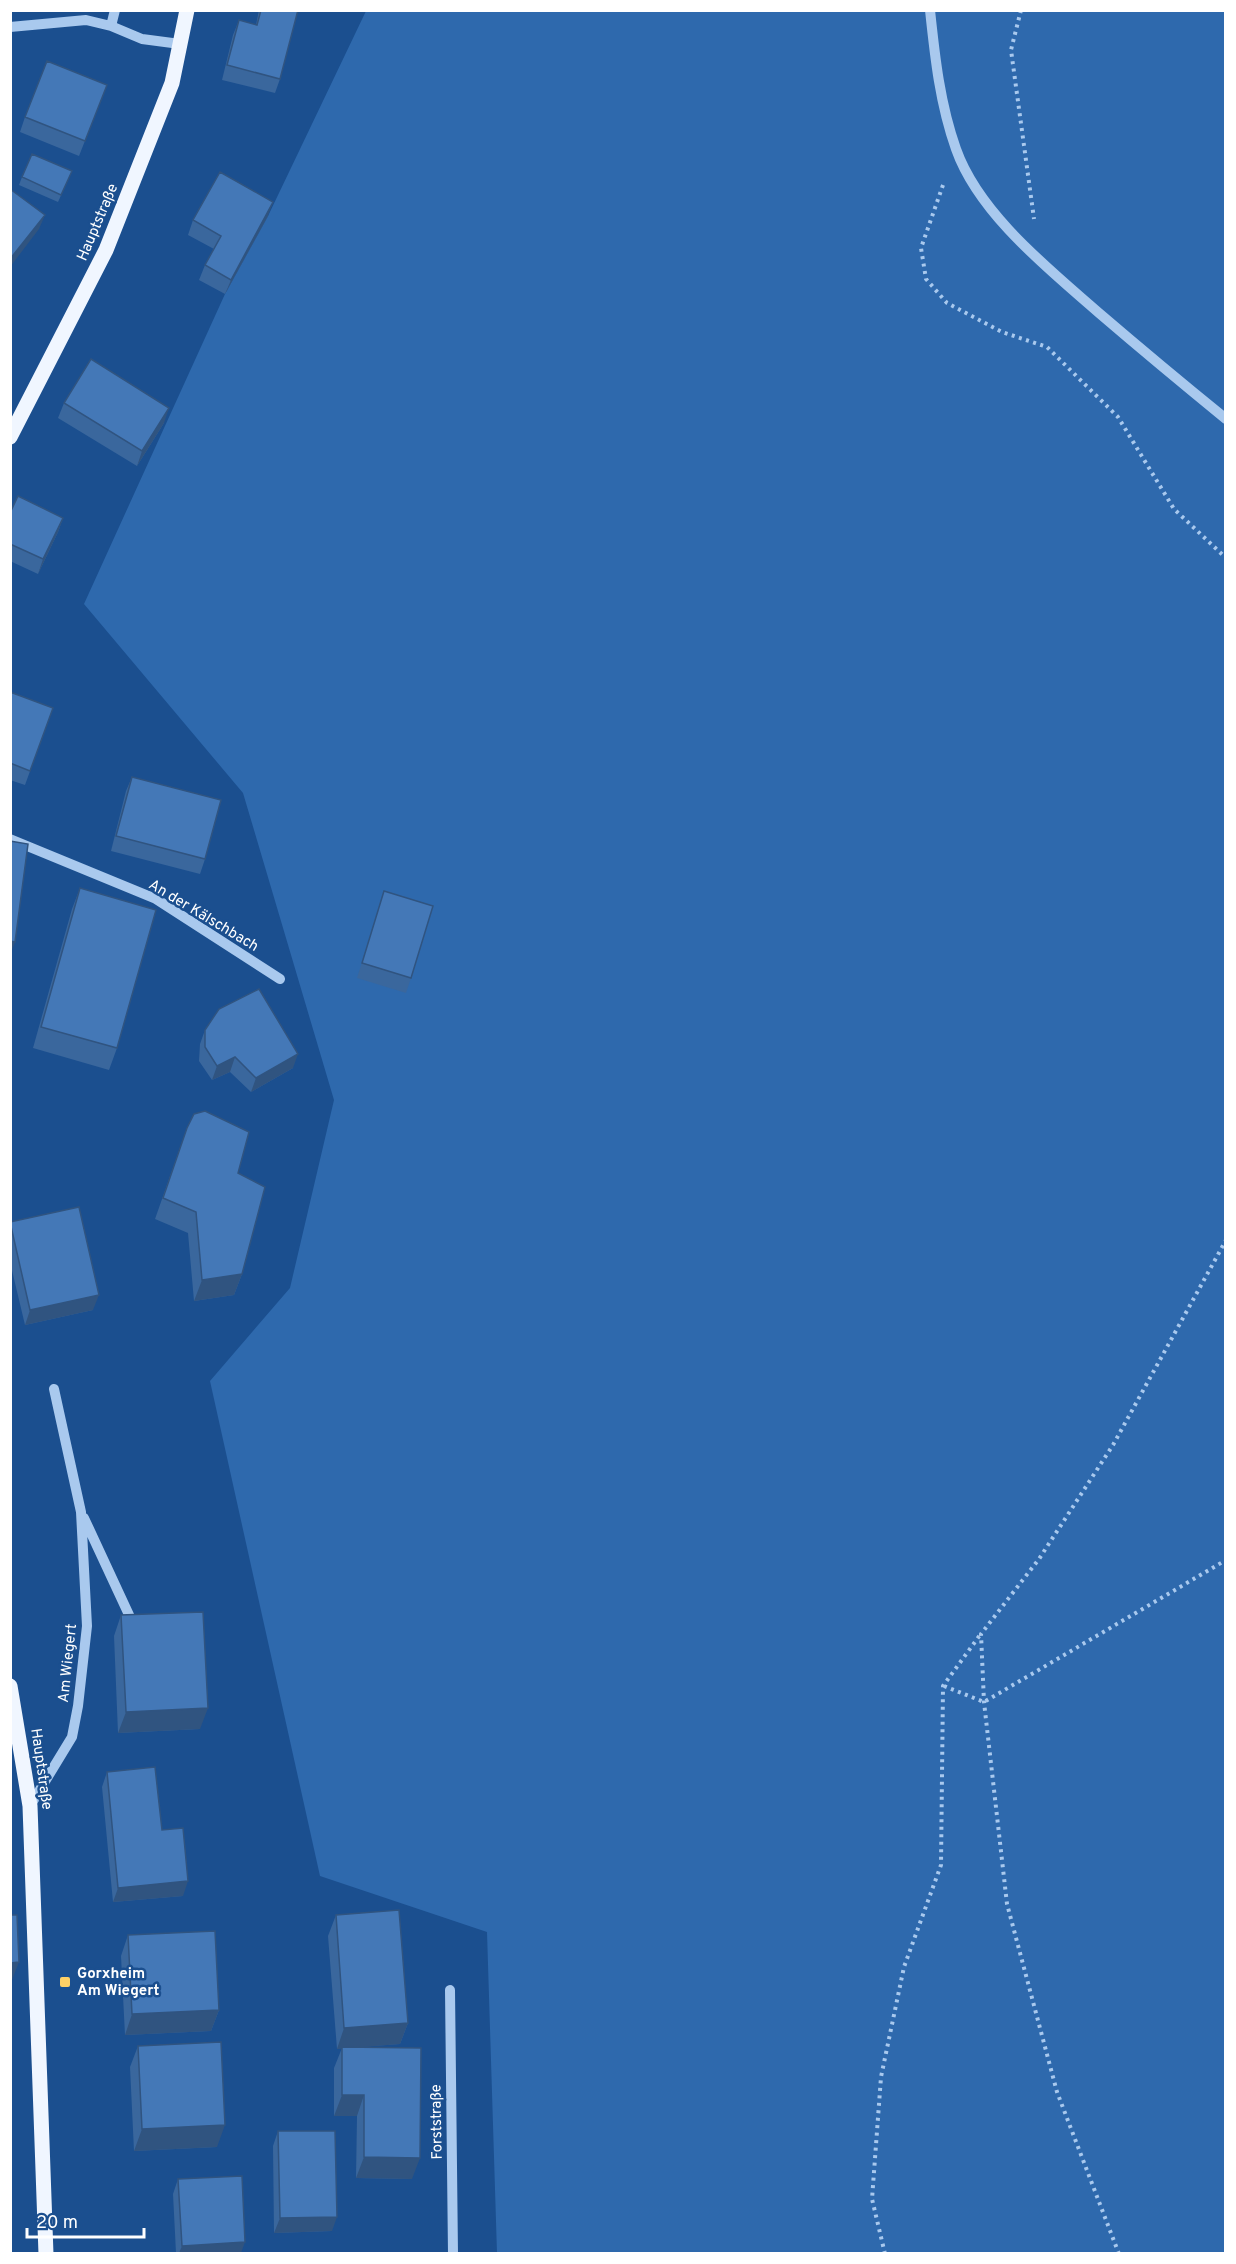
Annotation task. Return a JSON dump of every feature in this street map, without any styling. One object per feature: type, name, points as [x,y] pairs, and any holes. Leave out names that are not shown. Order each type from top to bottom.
[{"type":"main road","name":"Hauptstraße","points":[[10,437],[106,250],[172,83],[188,10]]},
{"type":"main road","name":"Hauptstraße","points":[[10,1686],[30,1806],[46,2253]]},
{"type":"street","points":[[111,26],[115,10]]},
{"type":"street","points":[[930,10],[938,81],[957,151],[976,187],[1004,223],[1040,261],[1169,373],[1226,419]]},
{"type":"street","points":[[10,27],[86,20],[111,26],[142,39],[180,44]]},
{"type":"street","name":"An der Kälschbach","points":[[10,839],[156,899],[280,979]]},
{"type":"street","name":"Am Wiegert","points":[[30,1806],[72,1737],[87,1626],[81,1512],[54,1389]]},
{"type":"street","name":"Am Wiegert","points":[[81,1512],[130,1617]]},
{"type":"street","name":"Forststraße","points":[[450,1990],[453,2253]]},
{"type":"path","points":[[1021,10],[1011,50],[1040,261]]},
{"type":"path","points":[[957,151],[921,248],[926,279],[947,303],[1002,332],[1047,347],[1118,417],[1174,509],[1226,558]]},
{"type":"path","points":[[885,2253],[872,2199],[881,2077],[904,1967],[941,1865],[943,1686],[1039,1558],[1113,1444],[1226,1240]]},
{"type":"path","points":[[984,1702],[1226,1560]]},
{"type":"path","points":[[981,1634],[984,1702],[1007,1904],[1057,2092],[1119,2253]]},
{"type":"path","points":[[943,1686],[984,1702]]},
{"type":"shaded area","points":[[366,11],[1225,11],[1225,2253],[497,2253],[487,1932],[320,1876],[210,1381],[290,1288],[334,1100],[243,793],[84,604],[225,294],[268,216]]},
{"type":"building","points":[[261,10],[298,10],[280,79],[227,65],[239,20],[257,25]]},
{"type":"building","points":[[47,61],[107,85],[85,141],[25,117]]},
{"type":"building","points":[[32,154],[72,171],[61,195],[22,177]]},
{"type":"building","points":[[220,172],[273,202],[231,280],[205,265],[221,236],[193,220]]},
{"type":"building","points":[[10,189],[45,215],[10,259]]},
{"type":"building","points":[[91,359],[169,408],[142,451],[64,403]]},
{"type":"building","points":[[18,496],[63,518],[43,559],[10,544],[10,513]]},
{"type":"building","points":[[10,692],[53,708],[30,771],[10,763]]},
{"type":"building","points":[[132,777],[221,800],[205,859],[116,836]]},
{"type":"building","points":[[10,841],[28,844],[15,942],[10,941]]},
{"type":"building","points":[[80,888],[156,910],[117,1048],[41,1027]]},
{"type":"building","points":[[384,891],[433,906],[411,978],[362,963]]},
{"type":"building","points":[[259,989],[298,1054],[256,1078],[235,1057],[217,1066],[205,1047],[205,1030],[219,1009]]},
{"type":"building","points":[[205,1111],[249,1132],[238,1173],[265,1187],[242,1274],[202,1280],[196,1212],[163,1198],[187,1128],[194,1114]]},
{"type":"building","points":[[79,1207],[99,1295],[30,1310],[10,1222]]},
{"type":"building","points":[[203,1612],[208,1708],[126,1712],[121,1615]]},
{"type":"building","points":[[155,1767],[162,1830],[183,1828],[188,1881],[118,1888],[107,1772]]},
{"type":"building","points":[[399,1910],[408,2023],[344,2028],[336,1915]]},
{"type":"building","points":[[10,1915],[17,1915],[19,1962],[10,1963]]},
{"type":"building","points":[[215,1931],[219,2010],[132,2014],[128,1935]]},
{"type":"building","points":[[221,2042],[225,2125],[142,2129],[138,2046]]},
{"type":"building","points":[[342,2047],[421,2048],[420,2158],[364,2157],[364,2095],[342,2095]]},
{"type":"building","points":[[278,2131],[335,2131],[337,2217],[280,2218]]},
{"type":"building","points":[[242,2176],[245,2242],[182,2246],[178,2179]]},
{"type":"place","name":"Gorxheim Am Wiegert","points":[[65,1982]]}]
